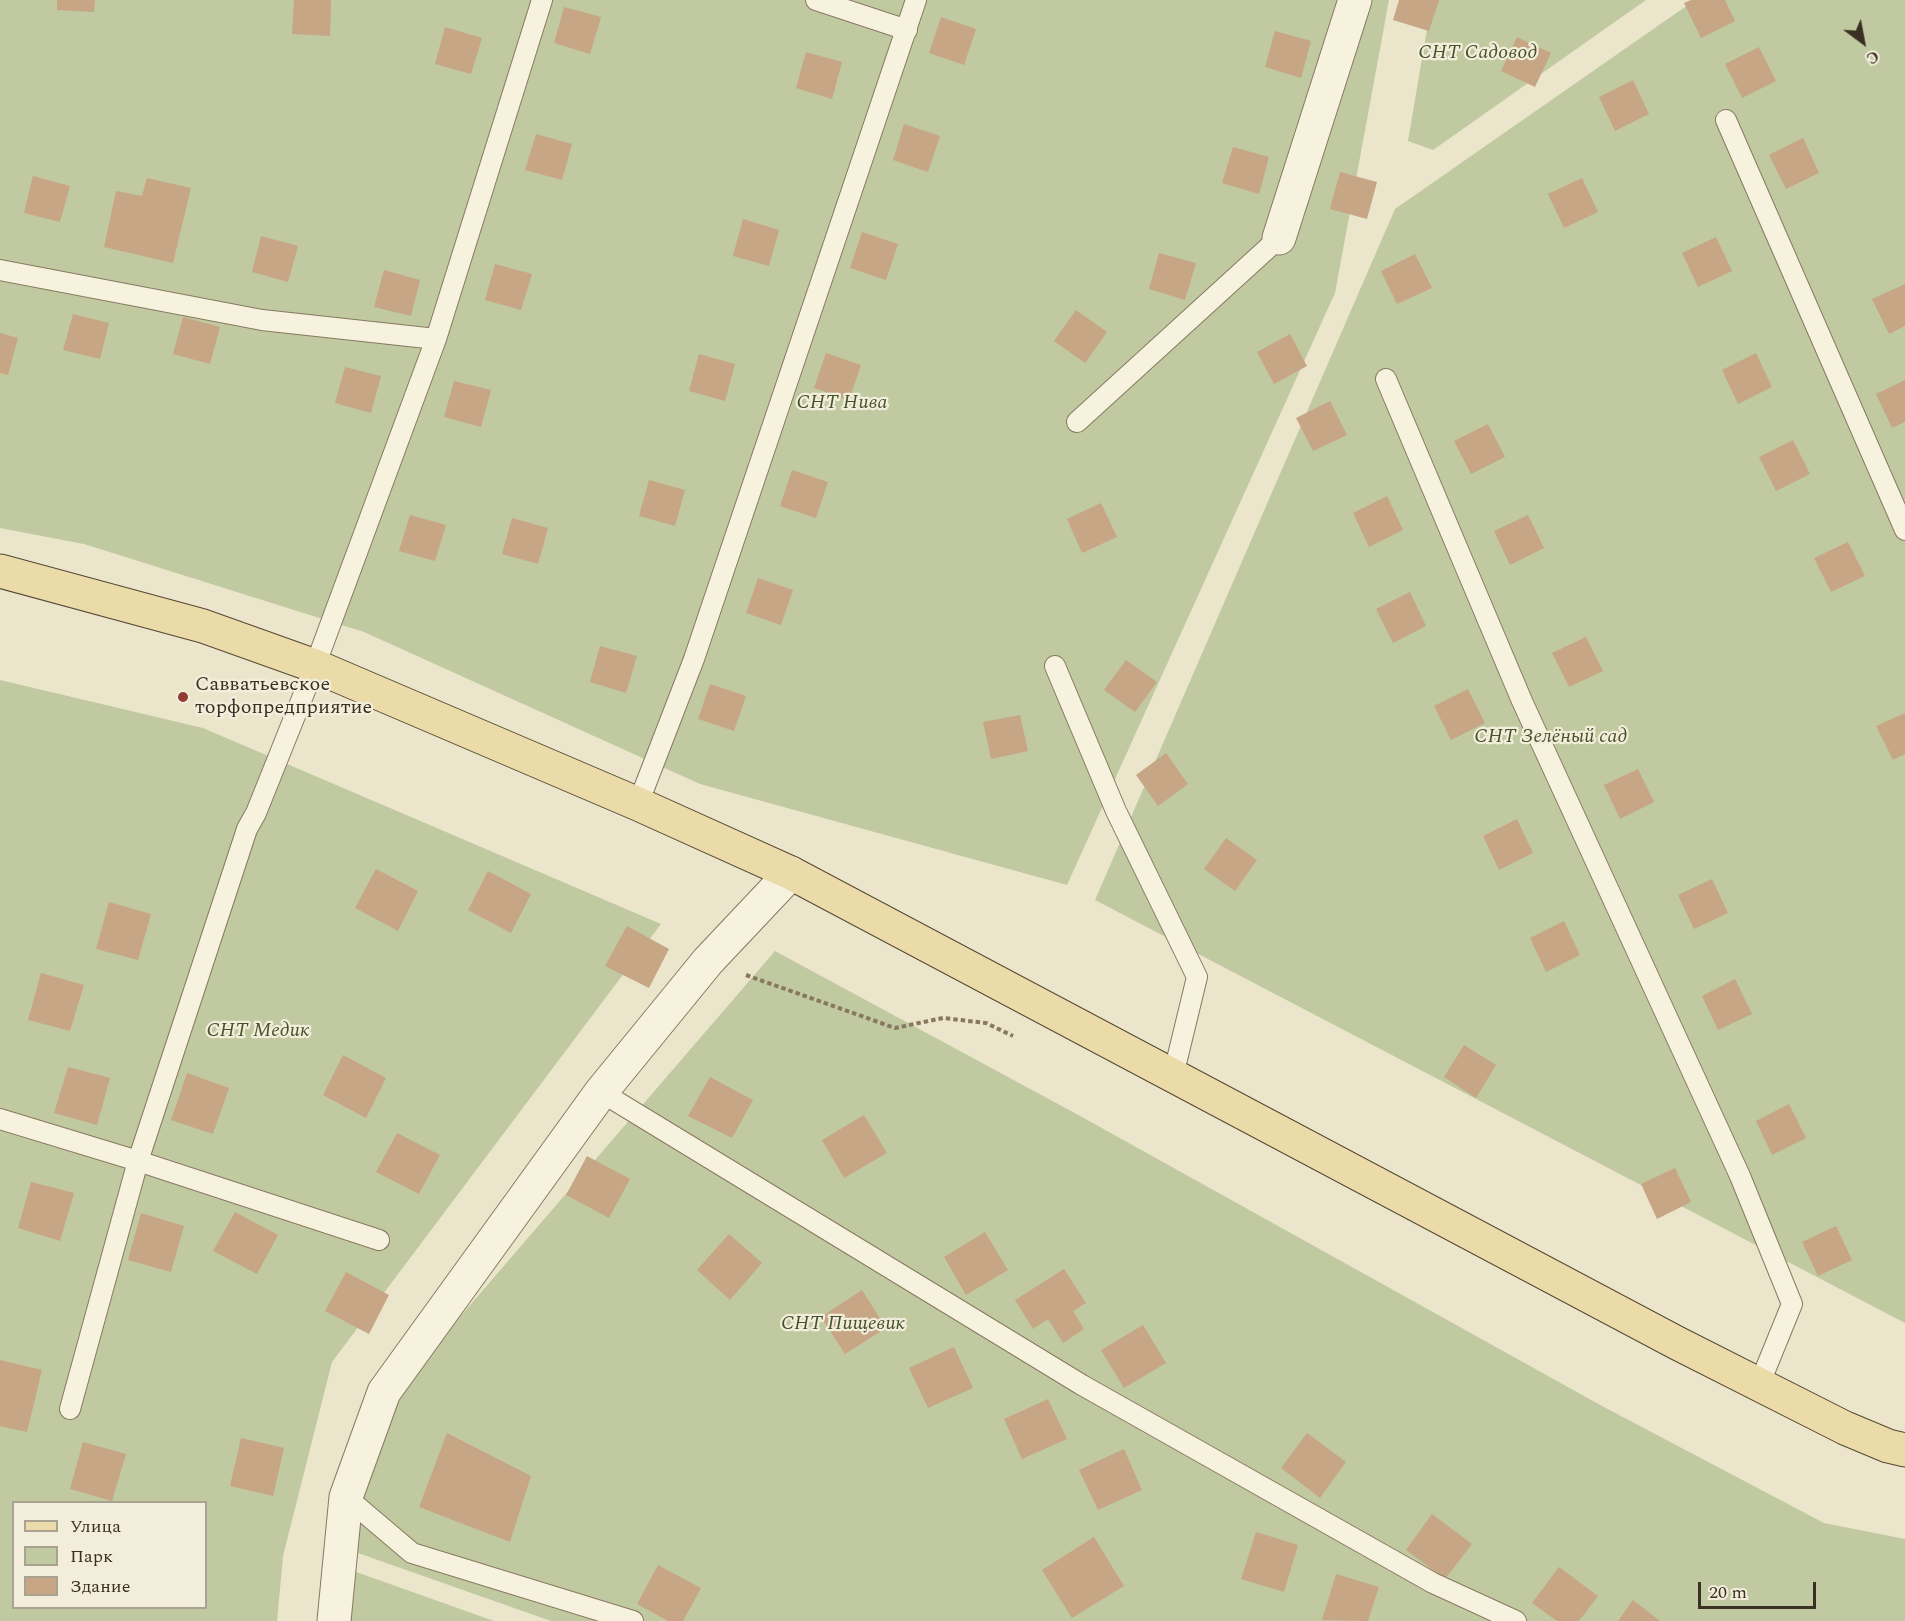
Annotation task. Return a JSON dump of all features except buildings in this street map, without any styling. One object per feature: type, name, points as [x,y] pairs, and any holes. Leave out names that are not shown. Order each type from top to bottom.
[{"type":"main road","points":[[0,571],[203,626],[315,666],[638,804],[790,873],[1759,1385],[1845,1428],[1888,1446],[1905,1450]]},
{"type":"street","points":[[1279,238],[1355,0]]},
{"type":"street","points":[[334,1621],[346,1497],[384,1392],[602,1092],[708,962],[790,873]]},
{"type":"lane","points":[[70,1408],[138,1161],[247,829],[256,813],[315,666],[436,339],[542,0]]},
{"type":"lane","points":[[816,0],[907,30]]},
{"type":"lane","points":[[638,804],[694,659],[916,0]]},
{"type":"lane","points":[[1726,120],[1905,530]]},
{"type":"lane","points":[[1077,422],[1279,238]]},
{"type":"lane","points":[[0,270],[262,320],[436,339]]},
{"type":"lane","points":[[1386,379],[1522,701],[1740,1176],[1792,1304],[1759,1385]]},
{"type":"lane","points":[[1055,666],[1116,811],[1197,977],[1173,1076]]},
{"type":"lane","points":[[602,1092],[1082,1385],[1433,1583],[1516,1621]]},
{"type":"lane","points":[[0,1119],[138,1161],[379,1240]]},
{"type":"lane","points":[[346,1497],[412,1553],[633,1621]]},
{"type":"green space","name":"СНТ Нива","points":[[0,0],[1389,0],[1335,293],[1067,885],[700,784],[364,632],[84,544],[0,528]]},
{"type":"green space","name":"СНТ Садовод","points":[[1432,0],[1646,0],[1433,150],[1408,141]]},
{"type":"green space","name":"СНТ Зелёный сад","points":[[1695,0],[1905,0],[1905,1323],[1095,900],[1395,209]]},
{"type":"green space","name":"СНТ Медик","points":[[0,680],[203,728],[661,924],[332,1362],[283,1556],[277,1621],[0,1621]]},
{"type":"green space","name":"СНТ Пищевик","points":[[775,951],[1082,1117],[1602,1406],[1824,1523],[1905,1539],[1905,1621],[551,1621],[355,1552],[372,1419]]},
{"type":"green space","points":[[345,1568],[494,1621],[345,1621]]},
{"type":"place","name":"Савватьевское торфопредприятие","points":[[183,697]]}]
